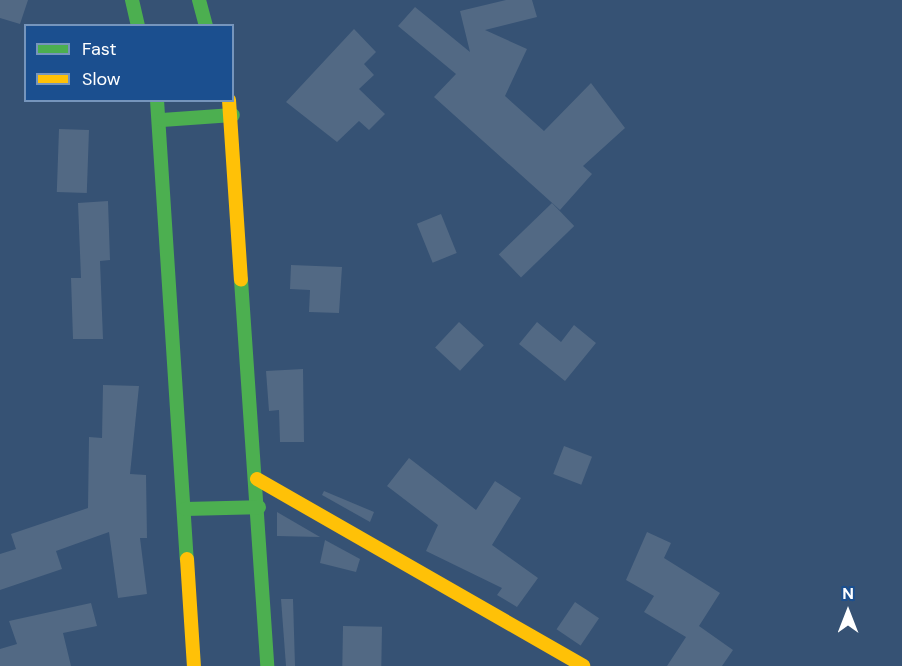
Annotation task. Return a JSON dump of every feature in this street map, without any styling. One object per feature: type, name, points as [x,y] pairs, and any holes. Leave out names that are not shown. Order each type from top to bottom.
[{"type":"main road","points":[[132,0],[138,24]]},
{"type":"main road","points":[[199,0],[205,24]]},
{"type":"main road","points":[[158,102],[162,120],[194,666]]},
{"type":"main road","points":[[230,102],[233,115],[259,507],[267,666]]},
{"type":"main road","points":[[162,120],[233,115]]},
{"type":"main road","points":[[257,479],[583,666]]},
{"type":"main road","points":[[185,509],[259,507]]},
{"type":"building","points":[[0,0],[28,0],[20,24],[0,18]]},
{"type":"building","points":[[506,0],[532,0],[537,17],[485,30],[527,49],[505,96],[544,131],[591,83],[625,128],[583,166],[592,174],[560,210],[434,97],[456,74],[398,26],[415,7],[470,52],[460,11]]},
{"type":"building","points":[[354,29],[376,52],[364,64],[374,75],[359,89],[385,114],[369,130],[359,121],[337,142],[286,102]]},
{"type":"building","points":[[59,129],[89,130],[87,193],[57,192]]},
{"type":"building","points":[[108,201],[110,260],[100,261],[103,339],[73,339],[71,278],[81,278],[78,203]]},
{"type":"building","points":[[552,203],[574,226],[521,277],[499,254]]},
{"type":"building","points":[[441,214],[457,253],[433,263],[417,224]]},
{"type":"building","points":[[291,265],[342,267],[339,313],[309,312],[310,290],[290,289]]},
{"type":"building","points":[[459,322],[484,345],[460,371],[435,348]]},
{"type":"building","points":[[537,322],[561,342],[574,325],[596,343],[565,381],[519,344]]},
{"type":"building","points":[[303,369],[304,442],[280,442],[279,410],[269,411],[266,371]]},
{"type":"building","points":[[103,385],[139,386],[130,474],[146,475],[147,538],[140,538],[147,594],[118,598],[109,532],[56,551],[62,569],[0,590],[0,554],[16,549],[11,534],[88,508],[89,437],[102,438]]},
{"type":"building","points":[[564,446],[592,457],[581,485],[553,474]]},
{"type":"building","points":[[409,458],[476,510],[495,481],[521,498],[492,545],[538,578],[517,607],[497,595],[502,588],[426,551],[438,525],[387,486]]},
{"type":"building","points":[[324,491],[374,512],[370,522],[322,495]]},
{"type":"building","points":[[277,512],[320,537],[277,536]]},
{"type":"building","points":[[647,532],[671,543],[664,558],[720,593],[699,626],[733,650],[722,666],[667,666],[686,637],[644,612],[654,596],[626,580]]},
{"type":"building","points":[[325,540],[360,559],[356,572],[320,563]]},
{"type":"building","points":[[281,599],[293,599],[295,666],[286,666]]},
{"type":"building","points":[[575,602],[599,618],[581,646],[557,629]]},
{"type":"building","points":[[91,603],[97,626],[63,633],[71,666],[0,666],[0,649],[17,644],[9,621]]},
{"type":"building","points":[[343,626],[382,627],[381,666],[342,666]]},
{"type":"traffic: fast","points":[[132,0],[138,24]]},
{"type":"traffic: fast","points":[[199,0],[205,24]]},
{"type":"traffic: fast","points":[[157,102],[187,559]]},
{"type":"traffic: fast","points":[[162,120],[233,115]]},
{"type":"traffic: fast","points":[[241,280],[267,666]]},
{"type":"traffic: fast","points":[[185,509],[259,507]]},
{"type":"traffic: slow","points":[[229,102],[241,280]]},
{"type":"traffic: slow","points":[[257,479],[583,666]]},
{"type":"traffic: slow","points":[[187,559],[194,666]]}]
